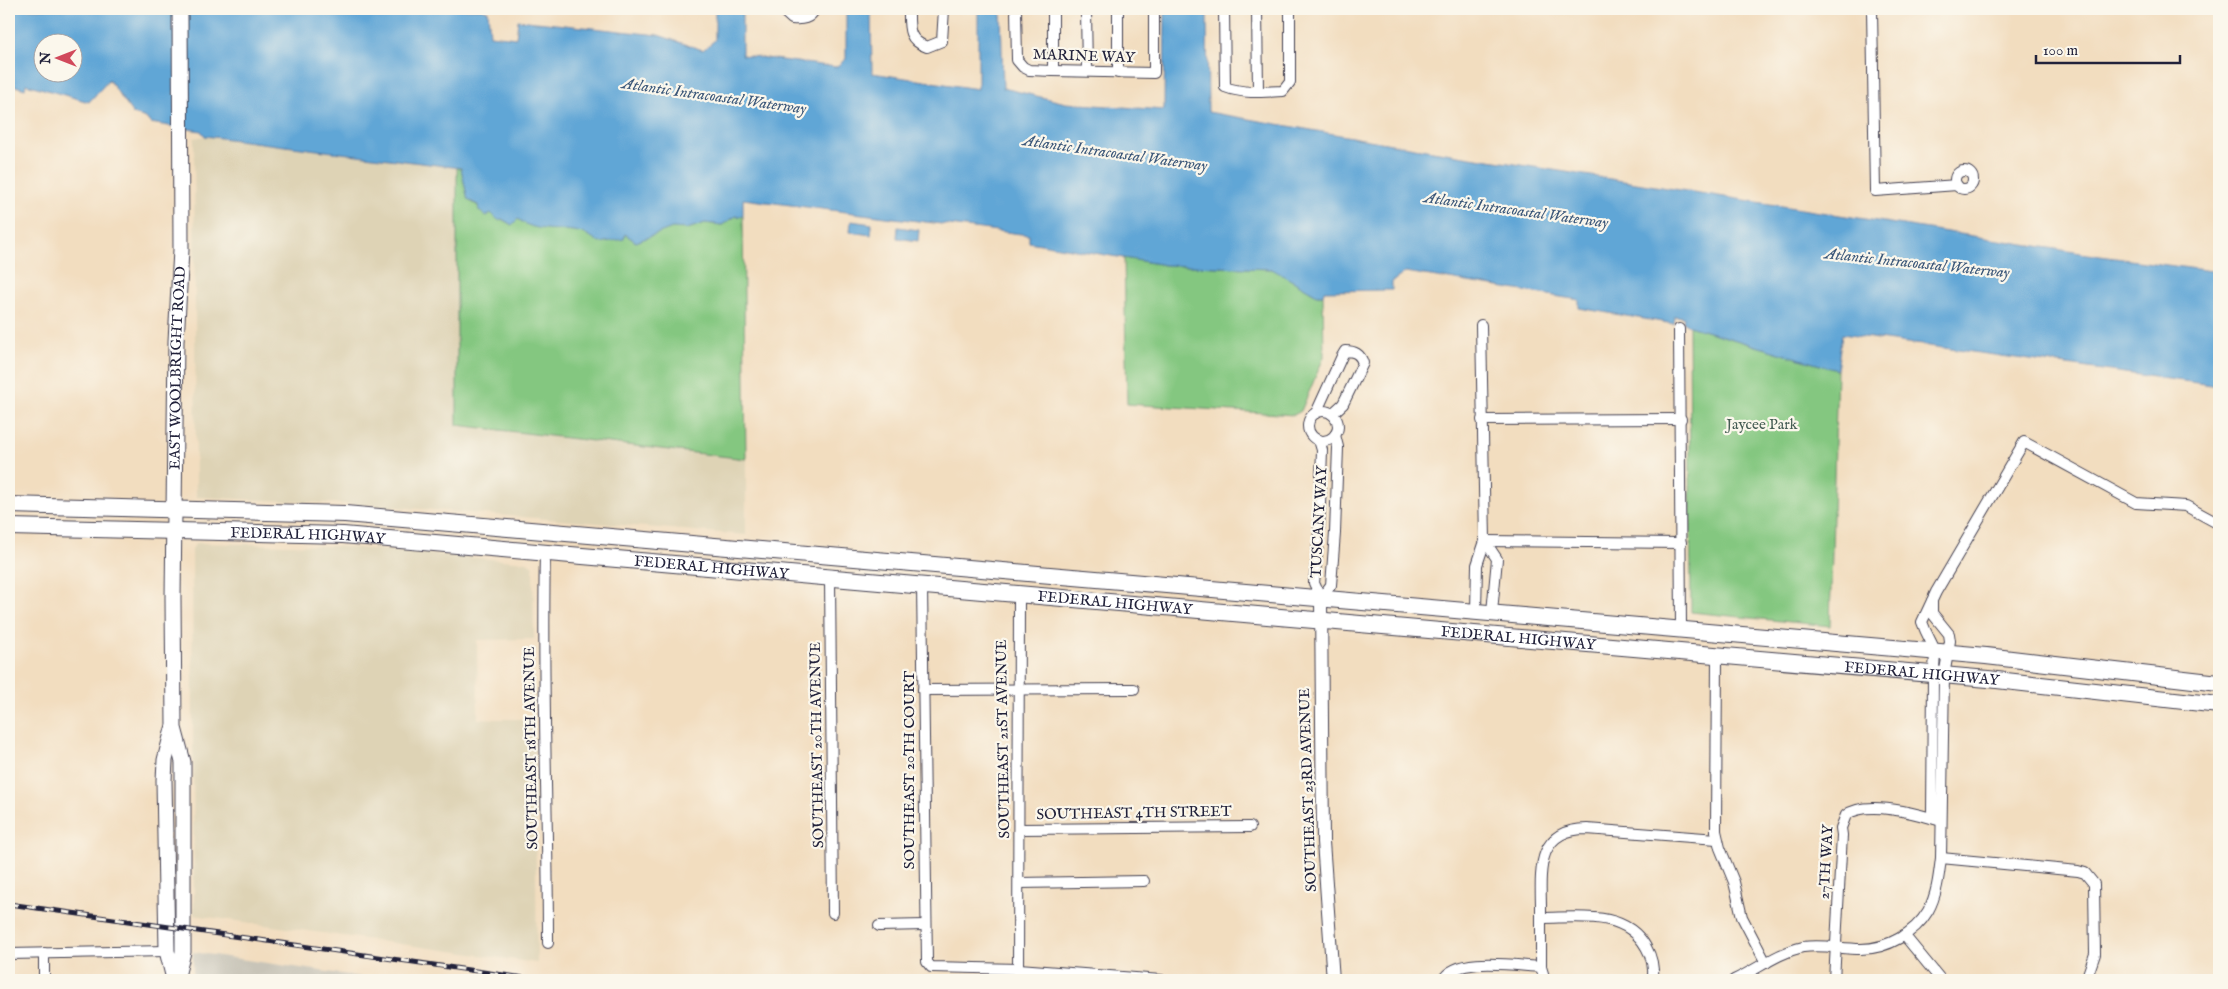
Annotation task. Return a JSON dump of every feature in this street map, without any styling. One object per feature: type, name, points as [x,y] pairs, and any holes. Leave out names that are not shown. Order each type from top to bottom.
[{"type":"main road","name":"EAST WOOLBRIGHT ROAD","points":[[175,980],[183,952],[183,762],[174,728],[176,341],[180,250],[180,9]]},
{"type":"main road","name":"FEDERAL HIGHWAY","points":[[9,505],[312,512],[548,531],[1719,632],[2083,666],[2219,683]]},
{"type":"main road","name":"FEDERAL HIGHWAY","points":[[9,527],[334,534],[2082,688],[2219,705]]},
{"type":"main road","points":[[536,552],[548,531]]},
{"type":"main road","points":[[536,552],[570,533]]},
{"type":"main road","points":[[1000,592],[1014,572]]},
{"type":"main road","points":[[1019,594],[1022,589],[1036,580],[1105,585],[1129,580]]},
{"type":"main road","points":[[1459,633],[1486,621],[1484,612]]},
{"type":"main road","points":[[1611,646],[1633,639],[1698,645],[1709,642],[1719,632]]},
{"type":"main road","points":[[1717,655],[1724,647],[1739,641],[1801,646],[1816,642]]},
{"type":"main road","name":"EAST WOOLBRIGHT ROAD","points":[[174,728],[165,760],[168,951],[175,980]]},
{"type":"street","points":[[782,9],[792,19],[800,20],[807,18],[815,9]]},
{"type":"street","points":[[909,9],[909,29],[915,41],[927,47],[942,41],[944,9]]},
{"type":"street","name":"MARINE WAY","points":[[1016,9],[1017,60],[1023,68],[1029,70],[1118,73],[1154,73],[1154,9]]},
{"type":"street","points":[[1053,9],[1053,71]]},
{"type":"street","points":[[1086,9],[1087,71]]},
{"type":"street","points":[[1118,9],[1118,73]]},
{"type":"street","points":[[1224,9],[1225,88],[1236,91],[1258,92],[1283,92],[1290,82],[1290,9]]},
{"type":"street","points":[[1257,9],[1258,92]]},
{"type":"street","points":[[1872,9],[1875,190],[1957,185]]},
{"type":"street","points":[[1481,325],[1484,541],[1477,565],[1484,612]]},
{"type":"street","points":[[1680,329],[1681,629]]},
{"type":"street","name":"TUSCANY WAY","points":[[1345,350],[1352,350],[1360,356],[1363,363],[1343,404],[1332,414],[1338,426],[1335,435],[1338,447],[1336,533],[1331,585],[1321,598],[1314,583],[1319,532],[1322,450],[1319,440],[1312,436],[1308,428],[1310,419],[1316,413],[1345,350]]},
{"type":"street","points":[[1316,413],[1324,411],[1332,414]]},
{"type":"street","points":[[1482,420],[1681,419]]},
{"type":"street","points":[[1319,440],[1328,440],[1335,435]]},
{"type":"street","points":[[1941,653],[1922,622],[1932,600],[2024,442],[2136,503],[2186,506],[2219,524]]},
{"type":"street","points":[[1484,541],[1681,543]]},
{"type":"street","points":[[1484,541],[1497,559],[1484,612]]},
{"type":"street","name":"SOUTHEAST 18TH AVENUE","points":[[536,552],[548,820],[548,943]]},
{"type":"street","name":"SOUTHEAST 20TH AVENUE","points":[[830,578],[833,913]]},
{"type":"street","name":"SOUTHEAST 20TH COURT","points":[[922,586],[925,925],[927,962],[931,967],[1019,969]]},
{"type":"street","name":"SOUTHEAST 21ST AVENUE","points":[[1018,980],[1020,829],[1017,691],[1019,594]]},
{"type":"street","name":"SOUTHEAST 23RD AVENUE","points":[[1321,598],[1322,842],[1333,980]]},
{"type":"street","points":[[1734,980],[1789,951],[1804,947],[1836,946],[1850,949],[1877,947],[1904,935],[1929,910],[1937,883],[1941,858],[1936,820],[1938,675],[1941,653],[1949,634],[1934,618],[1932,600]]},
{"type":"street","points":[[1717,655],[1715,823],[1717,839],[1730,869],[1742,917],[1766,963]]},
{"type":"street","points":[[923,690],[1134,689]]},
{"type":"street","name":"27TH WAY","points":[[1834,980],[1841,828],[1846,815],[1859,809],[1898,810],[1936,820]]},
{"type":"street","name":"SOUTHEAST 4TH STREET","points":[[1020,829],[1250,827]]},
{"type":"street","points":[[1546,980],[1541,967],[1542,860],[1548,847],[1565,832],[1587,828],[1717,839]]},
{"type":"street","points":[[1941,858],[2078,870],[2090,877],[2094,884],[2095,954],[2086,980]]},
{"type":"street","points":[[1019,883],[1144,881]]},
{"type":"street","points":[[1541,918],[1602,918],[1623,924],[1639,937],[1647,949],[1652,962],[1653,980]]},
{"type":"street","points":[[880,926],[925,925]]},
{"type":"street","points":[[1904,935],[1941,980]]},
{"type":"street","points":[[9,954],[168,951]]},
{"type":"street","points":[[44,953],[44,980]]},
{"type":"street","points":[[1443,980],[1449,972],[1469,964],[1541,967]]},
{"type":"street","points":[[1019,969],[1161,980]]},
{"type":"shaded area","points":[[205,136],[457,168],[458,425],[746,459],[746,535],[371,505],[196,497],[194,138]]},
{"type":"shaded area","points":[[196,543],[334,546],[527,562],[533,566],[534,639],[477,640],[478,719],[534,719],[537,963],[194,915],[192,549]]},
{"type":"shaded area","points":[[193,952],[382,980],[193,980]]},
{"type":"green space","points":[[457,168],[461,168],[468,200],[512,225],[518,219],[589,234],[625,234],[636,242],[672,227],[687,229],[705,223],[722,225],[736,216],[743,216],[746,459],[457,425]]},
{"type":"green space","points":[[1124,258],[1165,265],[1273,269],[1317,295],[1323,295],[1324,357],[1301,411],[1294,415],[1127,404]]},
{"type":"green space","name":"Jaycee Park","points":[[1689,326],[1837,370],[1830,626],[1691,612]]},
{"type":"water","name":"Atlantic Intracoastal Waterway","points":[[9,9],[482,9],[488,11],[490,35],[516,38],[518,20],[658,35],[703,50],[715,40],[715,9],[742,9],[742,55],[836,67],[846,59],[846,9],[871,9],[872,73],[978,89],[978,9],[1001,9],[1003,88],[1066,103],[1164,110],[1165,9],[1207,9],[1208,112],[1426,150],[2100,256],[2219,272],[2219,386],[1842,334],[1837,370],[1689,326],[1683,322],[1684,317],[1675,316],[1674,324],[1579,308],[1579,300],[1406,272],[1392,282],[1392,290],[1324,291],[1323,295],[1317,295],[1272,269],[1165,265],[1029,242],[1029,235],[743,199],[743,216],[736,216],[722,225],[705,223],[687,229],[672,228],[636,242],[625,234],[624,239],[599,243],[590,236],[580,232],[538,228],[527,225],[518,219],[512,225],[502,219],[498,220],[491,213],[486,216],[479,211],[478,205],[468,200],[461,168],[205,136],[201,131],[150,123],[146,118],[133,114],[109,80],[89,102],[26,84],[25,89],[9,84]]},
{"type":"water","points":[[851,221],[872,224],[871,235],[850,232]]},
{"type":"water","points":[[898,227],[919,230],[918,241],[897,238]]},
{"type":"railway","points":[[9,904],[538,980]]}]
